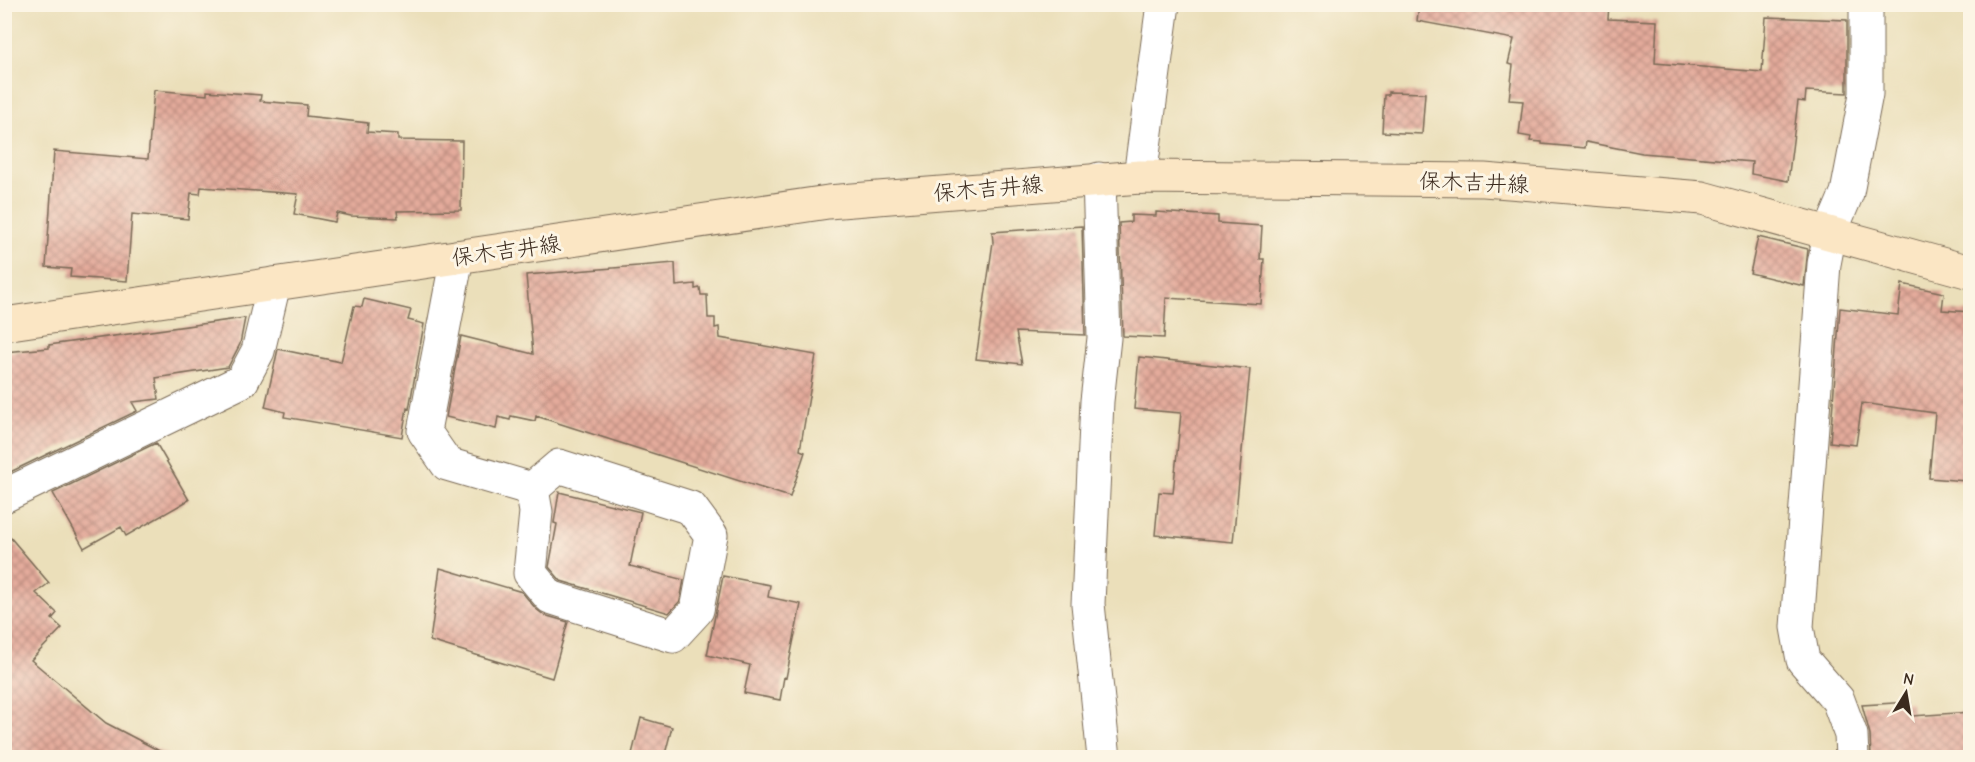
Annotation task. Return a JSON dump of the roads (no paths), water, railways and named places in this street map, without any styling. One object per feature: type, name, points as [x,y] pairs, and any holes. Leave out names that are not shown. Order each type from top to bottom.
[{"type":"main road","name":"保木吉井線","points":[[4,324],[828,202],[1140,177],[1484,180],[1702,198],[1971,272]]},
{"type":"street","points":[[1140,177],[1163,4]]},
{"type":"street","points":[[1852,758],[1851,735],[1838,700],[1803,660],[1797,627],[1824,264],[1830,233],[1847,193],[1866,94],[1866,4]]},
{"type":"street","points":[[1100,179],[1104,338],[1096,401],[1088,604],[1104,758]]},
{"type":"street","points":[[457,257],[424,431],[447,464],[532,489]]},
{"type":"street","points":[[4,496],[242,381],[258,351],[274,284]]},
{"type":"street","points":[[558,466],[691,508],[711,534],[697,610],[673,636],[550,597],[530,573],[536,512],[532,489],[558,466]]}]
